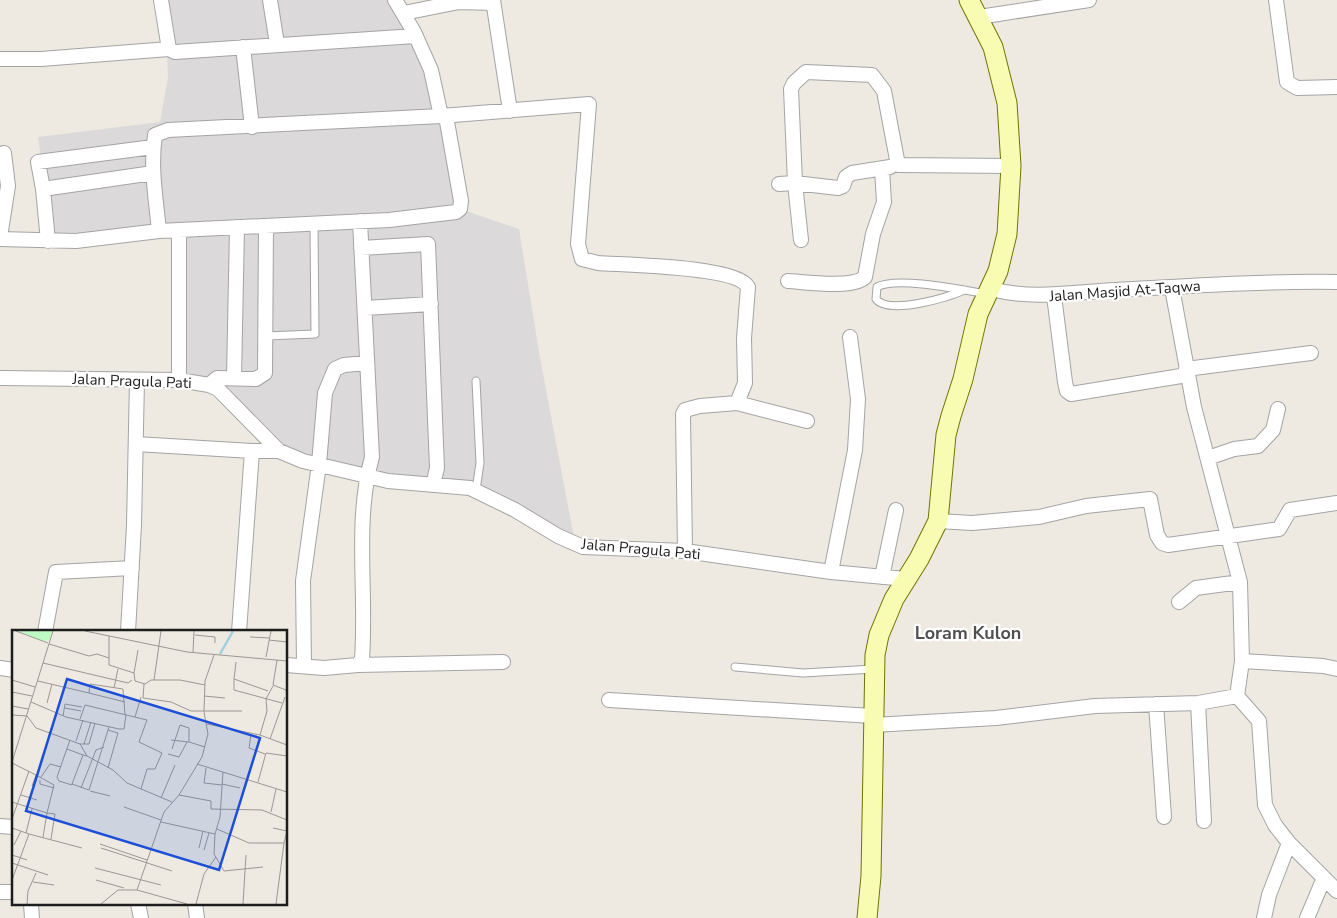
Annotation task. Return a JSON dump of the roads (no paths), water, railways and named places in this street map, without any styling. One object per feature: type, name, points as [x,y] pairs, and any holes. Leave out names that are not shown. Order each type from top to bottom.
[{"type":"street","points":[[161,0],[169,49]]},
{"type":"street","points":[[270,0],[277,44]]},
{"type":"street","points":[[4,153],[8,186],[0,238],[76,242],[158,231],[314,224],[429,216],[456,212],[460,209],[461,201],[444,116],[431,70],[416,36],[395,0]]},
{"type":"street","points":[[867,918],[871,876],[875,668],[879,636],[906,579],[919,559],[938,521],[946,435],[970,352],[975,326],[998,271],[1007,234],[1010,166],[1007,103],[994,47],[969,0]]},
{"type":"street","points":[[979,17],[1089,0]]},
{"type":"street","points":[[1276,0],[1287,82],[1297,88],[1337,87]]},
{"type":"street","points":[[404,13],[459,2],[493,1],[510,111]]},
{"type":"street","points":[[0,59],[41,59],[169,49],[175,52],[416,36]]},
{"type":"street","points":[[243,47],[252,126]]},
{"type":"street","points":[[801,240],[795,183],[791,89],[794,83],[806,72],[872,75],[884,91],[898,165]]},
{"type":"street","points":[[158,231],[153,173],[155,135],[168,130],[444,116],[589,104],[578,244],[582,259],[598,263],[704,270],[746,283],[749,290],[744,338],[745,384],[737,403]]},
{"type":"street","points":[[48,241],[43,189],[38,162],[154,147]]},
{"type":"street","points":[[779,184],[795,183],[838,188],[846,183],[846,177],[849,175],[898,165],[1010,166]]},
{"type":"street","points":[[788,281],[850,284],[861,281],[865,277],[873,234],[884,202],[882,169]]},
{"type":"street","points":[[43,189],[153,173]]},
{"type":"street","points":[[358,665],[362,656],[361,561],[367,476],[372,457],[360,221]]},
{"type":"street","points":[[209,385],[217,378],[256,379],[265,373],[266,226]]},
{"type":"street","points":[[234,378],[237,228]]},
{"type":"street","points":[[179,230],[179,380]]},
{"type":"street","points":[[361,248],[428,244],[437,468],[433,485]]},
{"type":"street","name":"Jalan Masjid At-Taqwa","points":[[989,291],[1020,296],[1054,296],[1113,290],[1261,282],[1337,282]]},
{"type":"street","points":[[1172,288],[1187,372],[1240,582],[1242,661],[1237,696],[1259,721],[1265,804],[1275,825],[1289,843],[1337,891]]},
{"type":"street","points":[[1054,296],[1065,382],[1067,391],[1071,394],[1187,372],[1311,354]]},
{"type":"street","points":[[365,308],[431,304]]},
{"type":"street","points":[[831,572],[855,450],[858,399],[850,337]]},
{"type":"street","points":[[304,665],[303,581],[319,464],[325,393],[332,373],[344,365],[367,363]]},
{"type":"street","name":"Jalan Pragula Pati","points":[[0,378],[179,380],[209,385],[218,389],[279,451],[303,462],[319,464],[388,482],[476,490],[515,510],[558,536],[583,547],[685,552],[831,572],[906,579]]},
{"type":"street","points":[[128,630],[132,568],[137,380]]},
{"type":"street","points":[[685,552],[683,414],[685,410],[700,406],[737,403],[807,421]]},
{"type":"street","points":[[1208,458],[1234,450],[1258,446],[1273,430],[1278,409]]},
{"type":"street","points":[[136,444],[279,451]]},
{"type":"street","points":[[239,630],[252,451]]},
{"type":"street","points":[[938,521],[972,523],[1039,517],[1086,506],[1150,499],[1157,535],[1165,545],[1279,529],[1290,510],[1337,503]]},
{"type":"street","points":[[882,577],[896,510]]},
{"type":"street","points":[[45,630],[56,572],[132,568]]},
{"type":"street","points":[[1180,602],[1196,588],[1240,582]]},
{"type":"street","points":[[1242,661],[1323,666],[1337,669]]},
{"type":"street","points":[[288,665],[324,668],[358,665],[503,662]]},
{"type":"street","points":[[609,700],[873,720],[996,718],[1095,706],[1198,703],[1237,696]]},
{"type":"street","points":[[1198,703],[1204,821]]},
{"type":"street","points":[[1156,704],[1164,816]]},
{"type":"street","points":[[1264,918],[1269,894],[1289,843]]},
{"type":"street","points":[[1307,918],[1324,878]]},
{"type":"lane","points":[[266,336],[315,334],[314,224]]},
{"type":"lane","points":[[964,290],[942,299],[886,306],[880,304],[876,299],[877,287],[884,284],[911,283],[964,290],[989,291]]},
{"type":"lane","points":[[476,380],[480,463],[476,490]]},
{"type":"lane","points":[[735,667],[803,673],[875,668]]},
{"type":"district","name":"Loram Kulon","points":[[968,633]]}]
